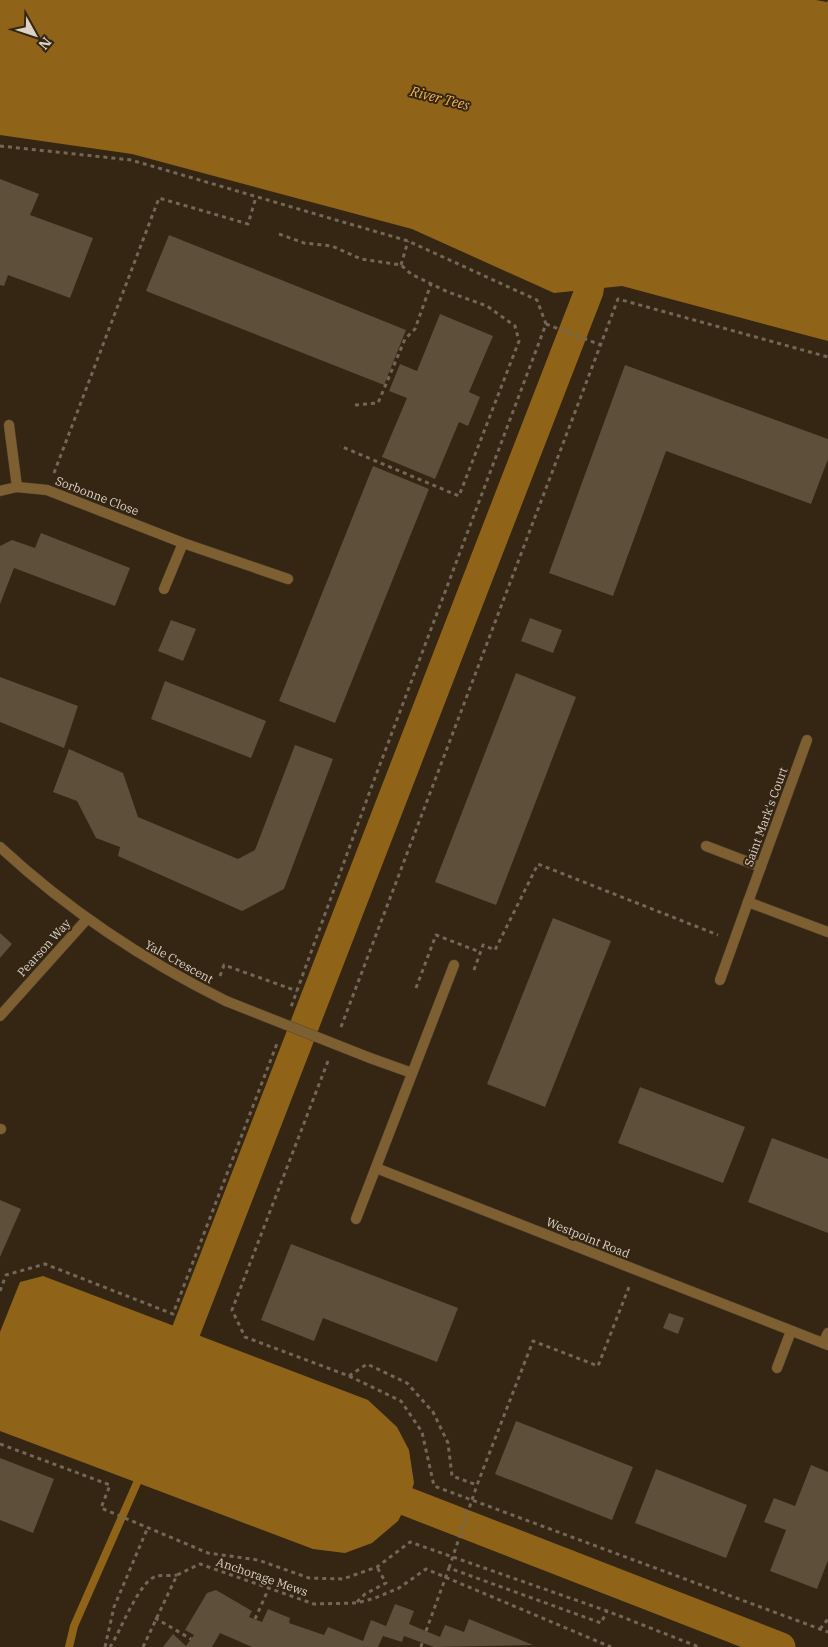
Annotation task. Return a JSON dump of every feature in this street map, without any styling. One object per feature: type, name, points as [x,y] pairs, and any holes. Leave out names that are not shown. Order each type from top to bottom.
[{"type":"street","points":[[9,425],[17,487]]},
{"type":"street","name":"Sorbonne Close","points":[[0,490],[17,487],[47,490],[183,543],[288,579]]},
{"type":"street","points":[[164,589],[183,543]]},
{"type":"street","name":"Saint Mark's Court","points":[[720,980],[807,740]]},
{"type":"street","name":"Yale Crescent","points":[[0,846],[36,880],[87,919],[164,970],[226,1001],[412,1073]]},
{"type":"street","points":[[706,846],[761,867]]},
{"type":"street","points":[[748,902],[828,932]]},
{"type":"street","name":"Pearson Way","points":[[0,1016],[87,919]]},
{"type":"street","points":[[356,1219],[454,965]]},
{"type":"street","name":"Westpoint Road","points":[[376,1168],[825,1344]]},
{"type":"street","points":[[777,1368],[791,1331]]},
{"type":"street","points":[[825,1344],[828,1333]]},
{"type":"path","points":[[0,146],[131,160],[408,240],[537,300],[546,324],[370,791],[290,1010]]},
{"type":"path","points":[[47,490],[158,198],[248,224],[256,197]]},
{"type":"path","points":[[279,234],[304,243],[332,246],[361,259],[401,265],[411,274],[460,298],[487,306],[515,326],[519,341],[460,496],[340,446]]},
{"type":"path","points":[[401,265],[408,240]]},
{"type":"path","points":[[355,405],[378,403],[405,339],[415,329],[431,284]]},
{"type":"path","points":[[339,1032],[618,299],[828,357]]},
{"type":"path","points":[[546,324],[601,345]]},
{"type":"path","points":[[483,945],[495,950],[538,864],[734,942]]},
{"type":"path","points":[[224,965],[297,992]]},
{"type":"path","points":[[0,1291],[6,1275],[44,1264],[173,1314],[279,1038]]},
{"type":"path","points":[[328,1060],[232,1310],[245,1337],[349,1376],[401,1401],[422,1432],[434,1486],[828,1632]]},
{"type":"path","points":[[426,1631],[477,1486],[533,1341],[598,1366],[635,1270]]},
{"type":"path","points":[[349,1376],[367,1364],[407,1383],[433,1412],[448,1443],[452,1476],[477,1486]]},
{"type":"path","points":[[0,1444],[110,1485],[100,1508],[208,1554],[258,1560],[309,1578],[343,1579],[377,1567],[410,1542],[606,1611],[699,1647]]},
{"type":"path","points":[[105,1647],[114,1607],[148,1528]]},
{"type":"path","name":"Anchorage Mews","points":[[110,1647],[119,1633],[136,1596],[146,1583],[155,1576],[177,1575],[200,1564],[268,1590],[314,1604],[356,1603],[399,1588],[426,1570],[611,1647]]},
{"type":"path","points":[[356,1603],[365,1594],[386,1583],[377,1567]]},
{"type":"path","points":[[449,1568],[601,1623],[606,1611]]},
{"type":"path","points":[[143,1647],[155,1618],[177,1575]]},
{"type":"path","points":[[255,1619],[268,1590]]},
{"type":"path","points":[[155,1618],[191,1639]]},
{"type":"path","points":[[820,1629],[828,1619]]},
{"type":"water","name":"River Tees","points":[[0,0],[816,0],[827,2],[828,0],[828,341],[622,286],[554,293],[412,229],[132,154],[0,135]]},
{"type":"water","points":[[43,1276],[368,1400],[397,1427],[409,1450],[414,1483],[408,1502],[398,1521],[372,1543],[345,1553],[313,1549],[0,1431],[0,1332],[20,1282]]},
{"type":"building","points":[[0,179],[39,194],[30,215],[93,238],[70,298],[8,275],[4,286],[0,285]]},
{"type":"building","points":[[169,235],[406,330],[384,385],[146,291]]},
{"type":"building","points":[[440,314],[493,336],[469,392],[480,397],[468,426],[459,422],[435,479],[382,457],[407,398],[389,391],[400,364],[417,371]]},
{"type":"building","points":[[625,365],[828,439],[828,459],[811,504],[666,451],[613,596],[549,573]]},
{"type":"building","points":[[373,466],[429,489],[335,723],[279,701]]},
{"type":"building","points":[[41,533],[130,568],[115,606],[14,568],[0,604],[0,546],[12,540],[35,548]]},
{"type":"building","points":[[530,618],[562,630],[553,653],[521,641]]},
{"type":"building","points":[[171,620],[196,629],[183,661],[158,651]]},
{"type":"building","points":[[516,673],[576,697],[496,905],[435,882]]},
{"type":"building","points":[[0,677],[78,706],[64,748],[0,722]]},
{"type":"building","points":[[165,681],[266,721],[251,758],[151,719]]},
{"type":"building","points":[[295,745],[333,759],[284,889],[242,911],[118,856],[120,847],[96,838],[77,801],[53,792],[69,749],[123,773],[138,817],[238,859],[255,850]]},
{"type":"building","points":[[553,918],[611,941],[545,1107],[487,1084]]},
{"type":"building","points":[[0,933],[12,944],[0,958]]},
{"type":"building","points":[[640,1087],[745,1127],[723,1183],[618,1143]]},
{"type":"building","points":[[772,1138],[828,1159],[828,1233],[748,1202]]},
{"type":"building","points":[[0,1200],[21,1209],[0,1257]]},
{"type":"building","points":[[291,1244],[458,1308],[437,1362],[323,1318],[314,1341],[261,1320]]},
{"type":"building","points":[[669,1313],[684,1318],[678,1334],[663,1328]]},
{"type":"building","points":[[516,1421],[633,1467],[612,1520],[495,1474]]},
{"type":"building","points":[[0,1458],[54,1479],[33,1533],[0,1520]]},
{"type":"building","points":[[811,1465],[828,1472],[828,1560],[817,1589],[770,1571],[786,1530],[764,1522],[774,1498],[795,1506]]},
{"type":"building","points":[[656,1469],[747,1505],[726,1558],[635,1523]]},
{"type":"building","points":[[216,1590],[252,1611],[249,1617],[262,1622],[268,1609],[290,1618],[289,1623],[324,1635],[328,1627],[363,1641],[371,1620],[386,1626],[395,1604],[414,1611],[409,1624],[440,1637],[445,1625],[464,1632],[469,1619],[533,1645],[434,1647],[404,1636],[402,1642],[383,1636],[378,1647],[252,1647],[220,1633],[212,1647],[163,1647],[173,1634],[186,1646],[194,1635],[185,1630],[207,1593]]},
{"type":"waterway","points":[[171,1370],[589,291],[594,252]]},
{"type":"waterway","points":[[69,1647],[74,1626],[140,1476]]},
{"type":"waterway","points":[[372,1488],[781,1647]]}]
